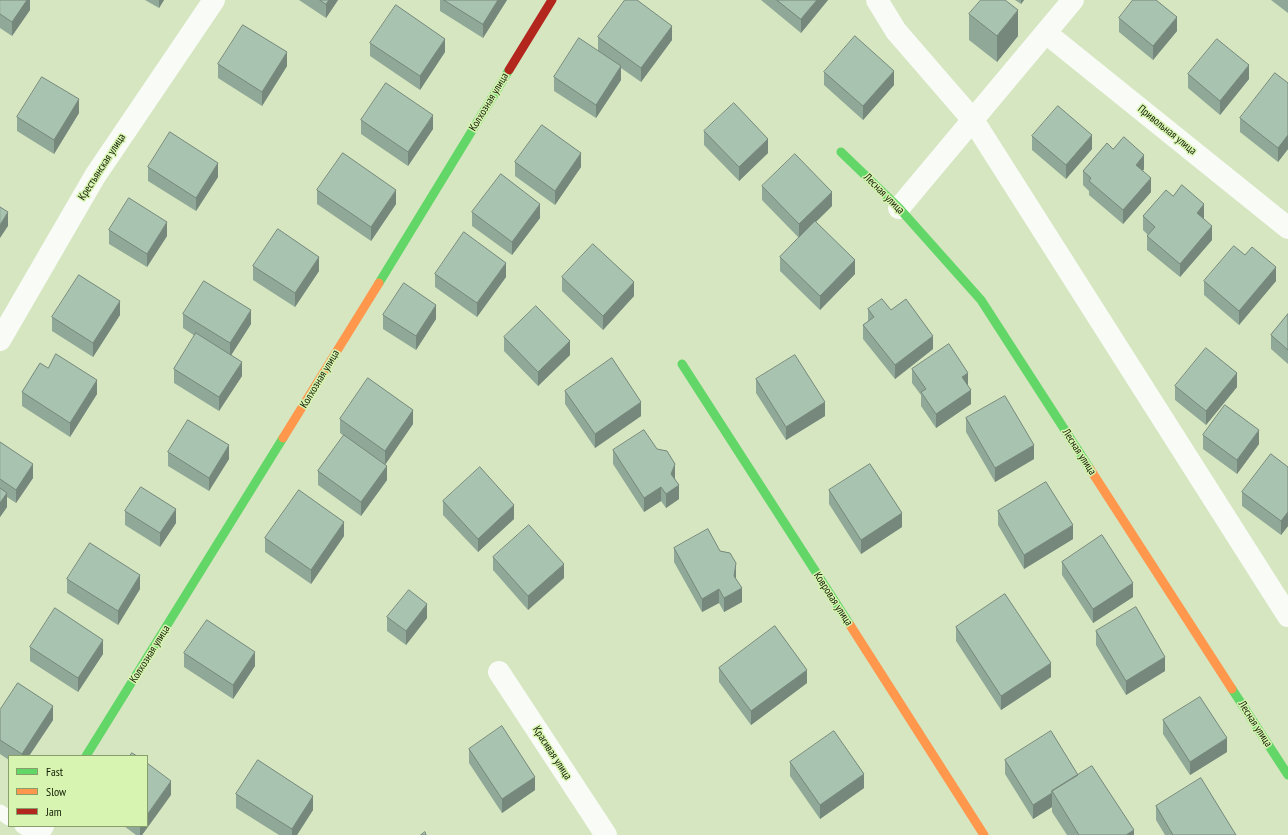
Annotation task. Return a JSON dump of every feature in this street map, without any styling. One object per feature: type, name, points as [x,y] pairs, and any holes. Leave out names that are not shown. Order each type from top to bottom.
[{"type":"street","name":"Крестьянская улица","points":[[0,340],[95,176],[214,0]]},
{"type":"street","name":"Колхозная улица","points":[[87,755],[228,529],[552,0]]},
{"type":"street","points":[[877,0],[896,31],[973,120],[1288,616]]},
{"type":"street","points":[[900,208],[1073,0]]},
{"type":"street","name":"Привольная улица","points":[[1046,32],[1288,228]]},
{"type":"street","name":"Лесная улица","points":[[841,152],[900,208],[981,300],[1288,775]]},
{"type":"street","name":"Ковровая улица","points":[[682,364],[984,835]]},
{"type":"street","name":"Красивая улица","points":[[499,672],[606,835]]},
{"type":"street","points":[[36,835],[42,827]]},
{"type":"lane","points":[[24,827],[36,835]]},
{"type":"building","points":[[0,0],[27,0],[12,22],[0,14]]},
{"type":"building","points":[[320,0],[329,0],[326,4]]},
{"type":"building","points":[[444,0],[498,0],[483,24]]},
{"type":"building","points":[[625,0],[637,0],[672,26],[641,68],[598,37]]},
{"type":"building","points":[[777,0],[817,0],[801,19]]},
{"type":"building","points":[[981,0],[1005,0],[1018,10],[997,36],[969,14]]},
{"type":"building","points":[[1133,0],[1156,0],[1177,17],[1153,46],[1119,18]]},
{"type":"building","points":[[396,5],[445,39],[420,76],[370,43]]},
{"type":"building","points":[[243,25],[287,52],[262,92],[218,64]]},
{"type":"building","points":[[855,36],[894,71],[863,106],[824,72]]},
{"type":"building","points":[[579,38],[621,66],[596,105],[554,77]]},
{"type":"building","points":[[1217,39],[1249,65],[1220,101],[1188,74]]},
{"type":"building","points":[[1275,73],[1288,83],[1288,135],[1278,148],[1240,118]]},
{"type":"building","points":[[42,77],[79,99],[54,140],[17,117]]},
{"type":"building","points":[[386,83],[433,115],[408,152],[361,120]]},
{"type":"building","points":[[734,103],[768,139],[739,167],[704,131]]},
{"type":"building","points":[[1058,106],[1092,135],[1066,165],[1032,136]]},
{"type":"building","points":[[542,125],[581,153],[555,191],[515,162]]},
{"type":"building","points":[[170,132],[218,163],[196,198],[148,167]]},
{"type":"building","points":[[1124,137],[1144,155],[1136,165],[1151,178],[1123,210],[1089,181],[1091,178],[1083,171],[1107,143],[1113,149]]},
{"type":"building","points":[[343,153],[396,190],[371,227],[317,190]]},
{"type":"building","points":[[795,154],[832,192],[799,224],[762,186]]},
{"type":"building","points":[[501,174],[540,204],[512,242],[472,212]]},
{"type":"building","points":[[1182,185],[1204,204],[1197,213],[1212,226],[1180,264],[1147,236],[1155,227],[1143,216],[1166,190],[1173,196]]},
{"type":"building","points":[[129,198],[167,222],[147,254],[109,230]]},
{"type":"building","points":[[0,207],[8,212],[0,225]]},
{"type":"building","points":[[815,221],[855,260],[820,296],[780,257]]},
{"type":"building","points":[[278,229],[319,257],[295,293],[253,266]]},
{"type":"building","points":[[464,232],[506,263],[477,303],[435,274]]},
{"type":"building","points":[[593,244],[634,282],[603,316],[562,277]]},
{"type":"building","points":[[1234,246],[1245,255],[1252,247],[1276,267],[1239,311],[1204,281]]},
{"type":"building","points":[[79,275],[120,301],[93,343],[52,317]]},
{"type":"building","points":[[204,281],[251,310],[230,343],[183,314]]},
{"type":"building","points":[[404,283],[436,305],[416,336],[383,315]]},
{"type":"building","points":[[882,299],[891,310],[906,299],[933,336],[895,365],[863,325],[874,317],[868,309]]},
{"type":"building","points":[[536,306],[570,341],[538,372],[504,337]]},
{"type":"building","points":[[1288,314],[1288,350],[1271,335]]},
{"type":"building","points":[[196,333],[242,362],[219,397],[174,369]]},
{"type":"building","points":[[949,344],[968,373],[962,377],[971,390],[936,414],[921,392],[926,389],[912,369]]},
{"type":"building","points":[[1206,348],[1237,373],[1206,411],[1175,386]]},
{"type":"building","points":[[56,354],[97,380],[70,423],[22,392],[40,363],[48,368]]},
{"type":"building","points":[[795,355],[825,402],[786,427],[756,379]]},
{"type":"building","points":[[612,358],[641,402],[595,434],[565,391]]},
{"type":"building","points":[[368,378],[413,410],[385,451],[340,419]]},
{"type":"building","points":[[1005,396],[1034,445],[995,468],[966,418]]},
{"type":"building","points":[[1225,405],[1259,430],[1237,460],[1203,435]]},
{"type":"building","points":[[188,420],[229,445],[209,478],[168,452]]},
{"type":"building","points":[[644,430],[657,449],[667,451],[675,464],[671,474],[679,485],[666,494],[661,487],[644,498],[613,450]]},
{"type":"building","points":[[344,435],[387,466],[361,502],[318,471]]},
{"type":"building","points":[[0,442],[33,464],[16,490],[0,479]]},
{"type":"building","points":[[1271,454],[1288,467],[1288,512],[1281,521],[1242,492]]},
{"type":"building","points":[[870,464],[902,513],[861,540],[829,490]]},
{"type":"building","points":[[480,467],[514,505],[478,539],[443,501]]},
{"type":"building","points":[[1046,482],[1073,525],[1024,555],[998,511]]},
{"type":"building","points":[[141,487],[176,509],[160,533],[125,511]]},
{"type":"building","points":[[0,488],[7,493],[0,503]]},
{"type":"building","points":[[299,490],[344,522],[311,570],[265,538]]},
{"type":"building","points":[[529,525],[564,564],[528,596],[493,557]]},
{"type":"building","points":[[708,529],[720,551],[730,553],[736,563],[734,576],[742,588],[724,598],[719,589],[702,599],[674,548]]},
{"type":"building","points":[[1102,535],[1133,583],[1093,609],[1062,562]]},
{"type":"building","points":[[90,543],[140,575],[118,611],[67,579]]},
{"type":"building","points":[[409,590],[427,604],[406,631],[387,617]]},
{"type":"building","points":[[1005,594],[1051,663],[1001,696],[956,627]]},
{"type":"building","points":[[1136,607],[1165,657],[1126,681],[1096,631]]},
{"type":"building","points":[[55,608],[103,640],[78,678],[30,647]]},
{"type":"building","points":[[207,620],[255,652],[233,685],[184,653]]},
{"type":"building","points":[[775,626],[807,670],[751,711],[719,668]]},
{"type":"building","points":[[18,683],[53,706],[22,754],[0,740],[0,710]]},
{"type":"building","points":[[1200,697],[1227,738],[1190,762],[1163,720]]},
{"type":"building","points":[[502,726],[535,777],[502,799],[469,749]]},
{"type":"building","points":[[834,731],[864,774],[820,805],[790,762]]},
{"type":"building","points":[[1051,731],[1078,775],[1033,805],[1005,760]]},
{"type":"building","points":[[258,760],[313,796],[292,829],[236,794]]},
{"type":"building","points":[[148,764],[171,781],[148,814]]},
{"type":"building","points":[[1092,766],[1134,830],[1126,835],[1079,835],[1052,791]]},
{"type":"building","points":[[1201,778],[1236,835],[1173,835],[1156,806]]},
{"type":"traffic: fast","points":[[379,283],[509,70]]},
{"type":"traffic: fast","points":[[841,152],[899,208],[981,300],[1090,469]]},
{"type":"traffic: fast","points":[[682,364],[850,625]]},
{"type":"traffic: fast","points":[[87,755],[283,438]]},
{"type":"traffic: fast","points":[[1232,689],[1288,775]]},
{"type":"traffic: slow","points":[[283,438],[379,283]]},
{"type":"traffic: slow","points":[[1090,469],[1232,689]]},
{"type":"traffic: slow","points":[[850,625],[984,835]]},
{"type":"traffic: jam","points":[[509,70],[552,0]]}]
